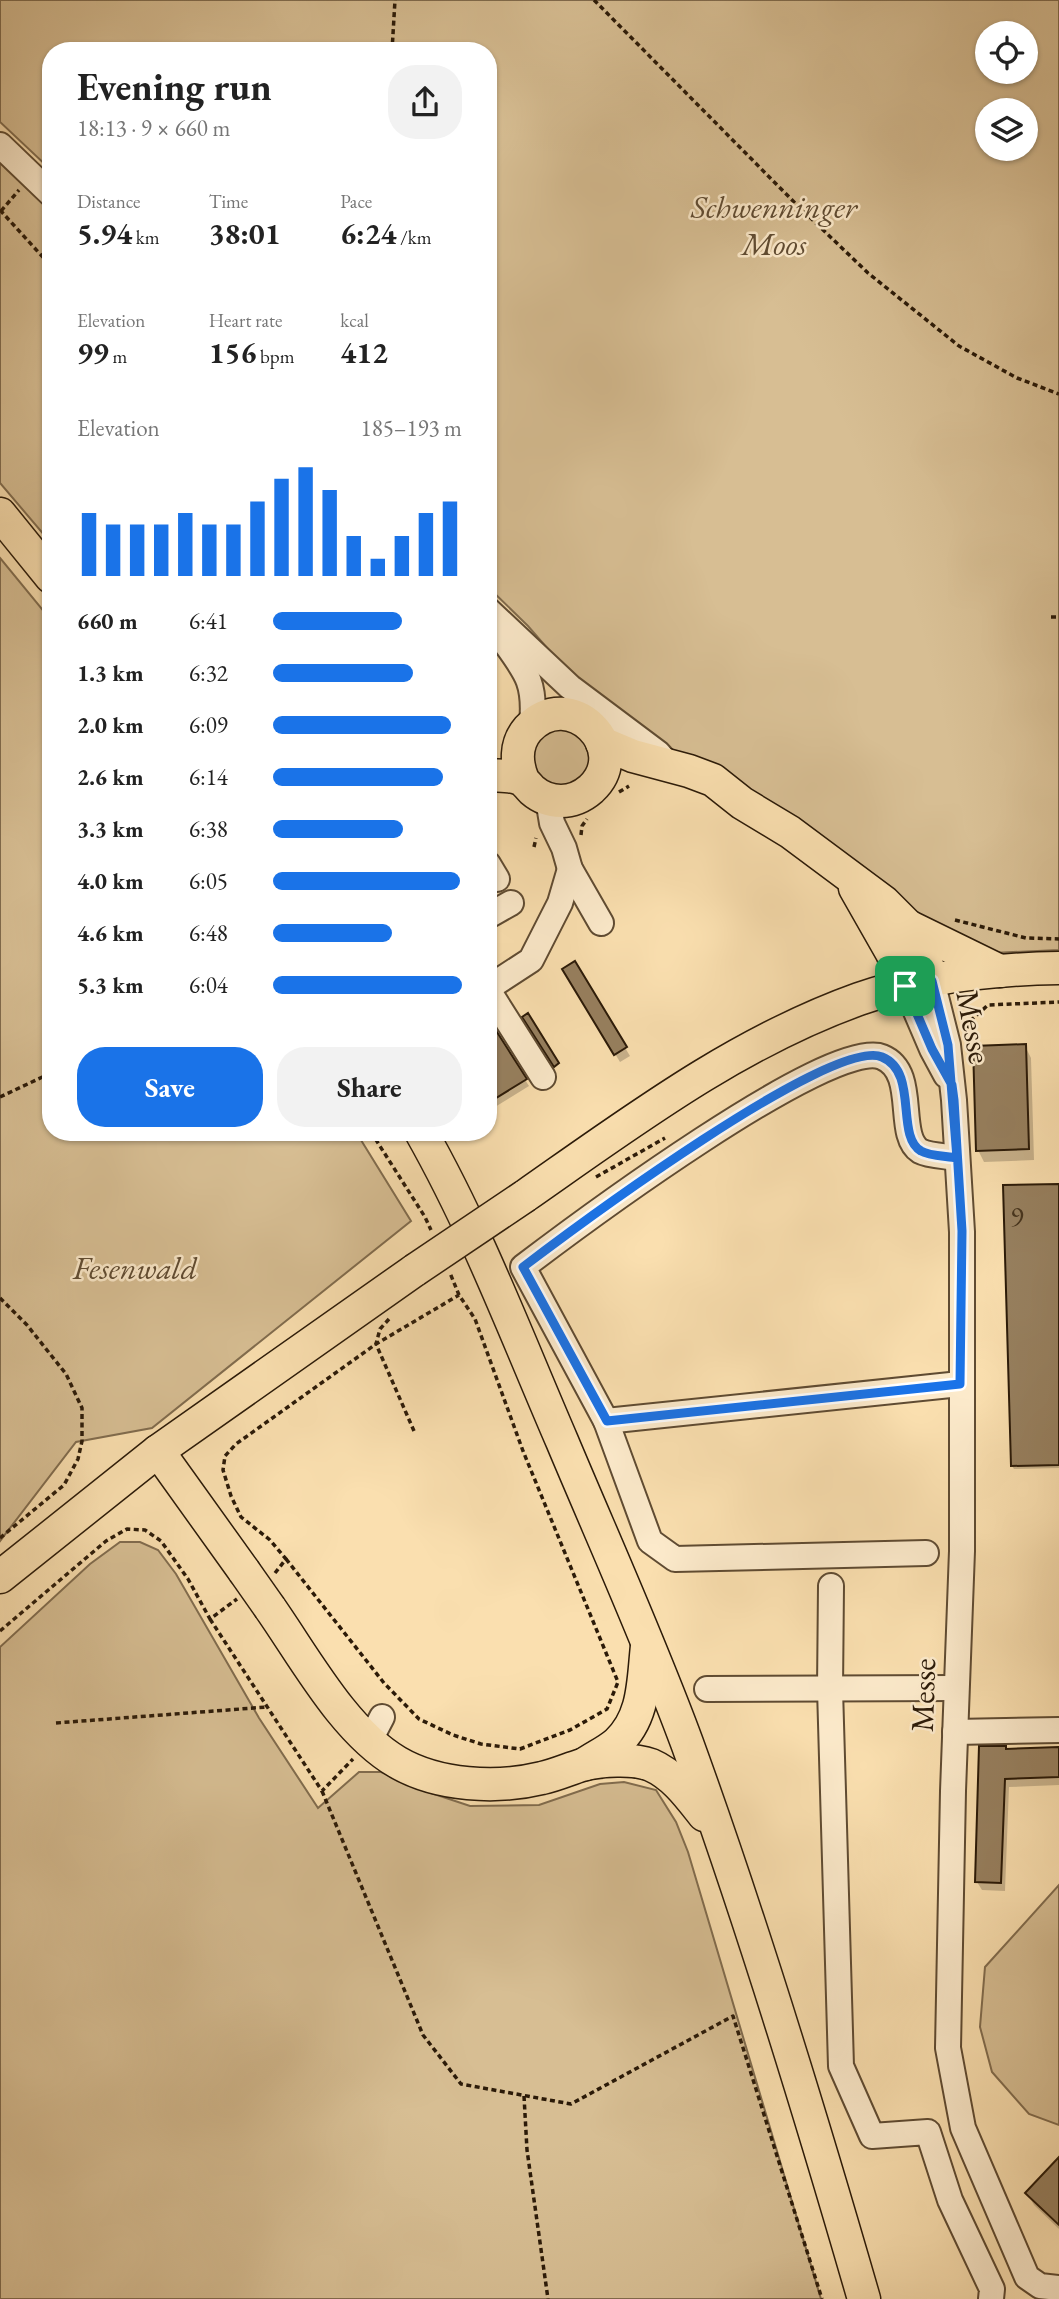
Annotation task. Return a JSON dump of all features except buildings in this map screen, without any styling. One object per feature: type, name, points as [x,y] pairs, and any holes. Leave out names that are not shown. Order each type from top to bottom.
[{"type":"main road","points":[[0,514],[42,566]]},
{"type":"main road","points":[[497,757],[545,717],[571,715],[584,720],[595,730],[602,743],[604,765],[613,787]]},
{"type":"main road","points":[[526,735],[517,757],[519,769],[523,780],[538,795],[571,804],[594,786],[613,787],[630,775],[676,784],[742,803]]},
{"type":"main road","points":[[602,743],[634,756],[712,780],[742,803],[790,832],[884,902],[908,926],[923,951],[919,983]]},
{"type":"main road","points":[[497,776],[523,780]]},
{"type":"main road","points":[[848,876],[892,953],[919,983]]},
{"type":"main road","points":[[908,926],[1000,971]]},
{"type":"main road","points":[[0,1577],[158,1451],[692,1080],[773,1036],[859,1000],[919,983],[1000,971],[1059,968]]},
{"type":"main road","points":[[427,1141],[468,1221],[648,1641],[720,1836],[827,2171],[864,2299]]},
{"type":"main road","points":[[158,1451],[348,1720],[376,1730],[399,1763],[435,1777],[475,1784],[506,1784],[542,1778],[585,1764],[617,1744],[632,1725],[640,1709],[648,1641]]},
{"type":"main road","points":[[585,1764],[635,1762],[660,1770],[680,1785],[720,1836]]},
{"type":"street","points":[[0,145],[42,186]]},
{"type":"street","points":[[497,619],[570,687],[659,753],[669,765]]},
{"type":"street","points":[[497,632],[520,663],[532,687],[534,700],[526,735]]},
{"type":"street","points":[[537,658],[571,715]]},
{"type":"street","points":[[571,804],[552,822],[572,851],[601,923]]},
{"type":"street","points":[[497,983],[531,960],[560,903],[572,851]]},
{"type":"street","points":[[497,911],[510,903]]},
{"type":"street","name":"Messe","points":[[919,983],[948,1045],[962,1231],[962,1551],[948,2048],[962,2128],[1027,2277],[1050,2287]]},
{"type":"street","points":[[497,1003],[544,1077]]},
{"type":"street","points":[[926,1553],[675,1559],[650,1541],[607,1421],[523,1267],[692,1146],[791,1086],[851,1060],[873,1054],[885,1058],[902,1079],[909,1129],[914,1144],[922,1152],[957,1158]]},
{"type":"street","points":[[607,1421],[960,1384]]},
{"type":"street","points":[[831,1586],[830,1689],[841,2066],[872,2136],[928,2132],[950,2200],[992,2289],[991,2299]]},
{"type":"street","points":[[707,1689],[957,1688]]},
{"type":"street","points":[[955,1732],[1059,1730]]},
{"type":"path","points":[[393,42],[395,0]]},
{"type":"path","points":[[594,0],[868,273],[959,346],[1017,378],[1059,394]]},
{"type":"path","points":[[31,176],[0,211],[42,256]]},
{"type":"path","points":[[1051,617],[1059,617]]},
{"type":"path","points":[[571,804],[582,826],[572,851]]},
{"type":"path","points":[[968,1037],[968,1023],[988,1006],[1059,1002]]},
{"type":"path","points":[[0,1097],[42,1077]]},
{"type":"path","points":[[589,1181],[669,1136]]},
{"type":"path","points":[[377,1141],[425,1217],[435,1239]]},
{"type":"path","points":[[450,1273],[474,1319],[523,1451],[618,1682],[607,1709],[570,1730],[520,1749],[481,1744],[453,1735],[419,1719],[383,1683],[270,1540],[241,1517],[223,1470],[225,1455],[236,1444],[376,1344],[460,1295]]},
{"type":"path","points":[[0,1298],[27,1325],[66,1374],[82,1408],[79,1459],[64,1485],[0,1538]]},
{"type":"path","points":[[376,1344],[414,1431]]},
{"type":"path","points":[[0,1631],[106,1541],[127,1530],[145,1531],[161,1541],[188,1579],[210,1619],[322,1791],[423,2035],[461,2084],[571,2104],[733,2016],[822,2299]]},
{"type":"path","points":[[277,1572],[286,1559]]},
{"type":"path","points":[[210,1619],[219,1612]]},
{"type":"path","points":[[56,1723],[267,1707]]},
{"type":"path","points":[[322,1791],[376,1730]]},
{"type":"path","points":[[524,2095],[527,2150],[548,2299]]},
{"type":"green space","name":"Schwenninger Moos","points":[[0,0],[1059,0],[1059,950],[993,953],[967,950],[587,694],[528,626],[497,596],[497,42],[42,42],[42,162],[0,122]]},
{"type":"green space","points":[[0,160],[42,200],[42,532],[0,483]]},
{"type":"green space","name":"Fesenwald","points":[[0,558],[42,609],[42,1141],[362,1141],[411,1221],[152,1428],[76,1442],[0,1541]]},
{"type":"green space","points":[[573,727],[592,751],[589,772],[564,789],[536,778],[530,747],[543,730]]},
{"type":"green space","points":[[120,1542],[140,1542],[158,1550],[176,1574],[259,1718],[318,1808],[359,1772],[381,1772],[419,1789],[470,1806],[539,1805],[600,1784],[624,1782],[656,1790],[676,1822],[688,1852],[821,2299],[0,2299],[0,1647],[90,1564]]},
{"type":"green space","points":[[1059,1885],[1059,2125],[1029,2114],[992,2072],[980,2027],[985,1967]]},
{"type":"route","points":[[905,986],[932,981],[942,1014],[948,1045],[954,1100],[957,1158],[922,1152],[914,1144],[909,1129],[902,1079],[885,1058],[873,1054],[851,1060],[791,1086],[692,1146],[523,1267],[607,1421],[960,1384],[962,1231],[954,1100],[952,1085],[932,1049],[905,986]]}]
